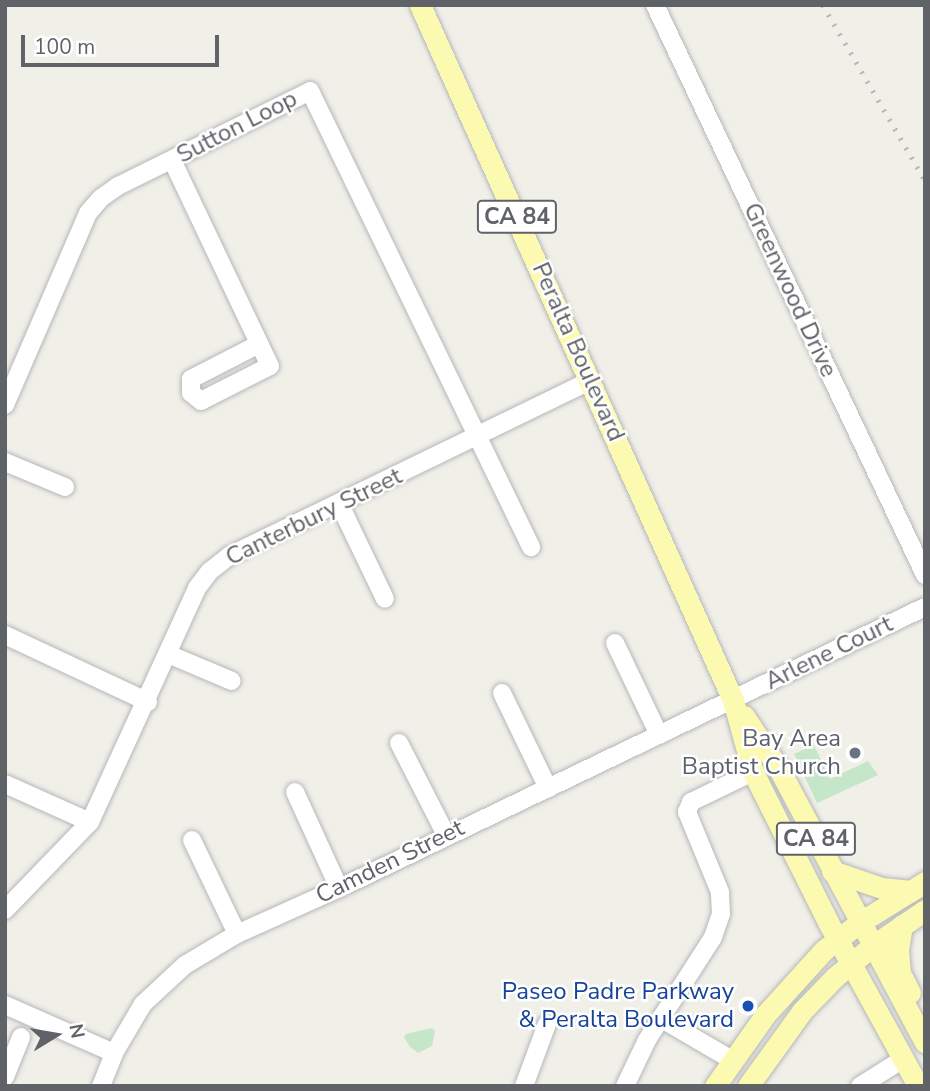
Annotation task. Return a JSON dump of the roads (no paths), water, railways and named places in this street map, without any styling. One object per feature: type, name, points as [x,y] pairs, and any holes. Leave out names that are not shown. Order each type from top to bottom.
[{"type":"main road","name":"Peralta Boulevard","points":[[420,5],[592,380],[733,700],[752,772],[850,962],[918,1086]]},
{"type":"main road","name":"Peralta Boulevard","points":[[733,700],[779,769],[925,1043]]},
{"type":"main road","points":[[832,871],[882,888],[918,886]]},
{"type":"main road","points":[[715,1086],[732,1060],[793,983],[838,939],[918,886]]},
{"type":"main road","points":[[748,1086],[802,1011],[850,962],[925,910]]},
{"type":"main road","points":[[902,925],[898,950],[900,973],[925,1020]]},
{"type":"street","name":"Greenwood Drive","points":[[655,5],[925,575]]},
{"type":"street","name":"Sutton Loop","points":[[5,405],[88,213],[101,198],[118,186],[310,91],[476,438]]},
{"type":"street","points":[[172,160],[259,344]]},
{"type":"street","name":"Canterbury Street","points":[[5,908],[90,822],[148,702],[197,588],[210,570],[229,556],[592,380]]},
{"type":"street","points":[[476,438],[531,547]]},
{"type":"street","points":[[5,462],[65,487]]},
{"type":"street","points":[[340,503],[386,599]]},
{"type":"street","name":"Arlene Court","points":[[733,700],[925,607]]},
{"type":"street","points":[[5,635],[148,702]]},
{"type":"street","points":[[615,643],[659,735]]},
{"type":"street","points":[[169,654],[232,681]]},
{"type":"street","points":[[502,693],[548,788]]},
{"type":"street","name":"Camden Street","points":[[101,1086],[114,1053],[143,1004],[184,965],[237,934],[733,700]]},
{"type":"street","points":[[399,743],[446,835]]},
{"type":"street","points":[[625,1086],[647,1040],[713,937],[721,914],[720,892],[687,812],[696,798],[752,772]]},
{"type":"street","points":[[5,784],[90,822]]},
{"type":"street","points":[[295,792],[339,888]]},
{"type":"street","points":[[192,840],[237,934]]},
{"type":"street","points":[[5,1005],[114,1053]]},
{"type":"street","points":[[662,1018],[732,1060]]},
{"type":"street","points":[[528,1084],[547,1024]]},
{"type":"street","points":[[5,1077],[21,1037]]},
{"type":"street","points":[[860,1086],[903,1059]]},
{"type":"railway","points":[[823,5],[925,180]]},
{"type":"place","name":"Bay Area Baptist Church","points":[[855,753]]},
{"type":"place","name":"Paseo Padre Parkway & Peralta Boulevard","points":[[748,1006]]}]
